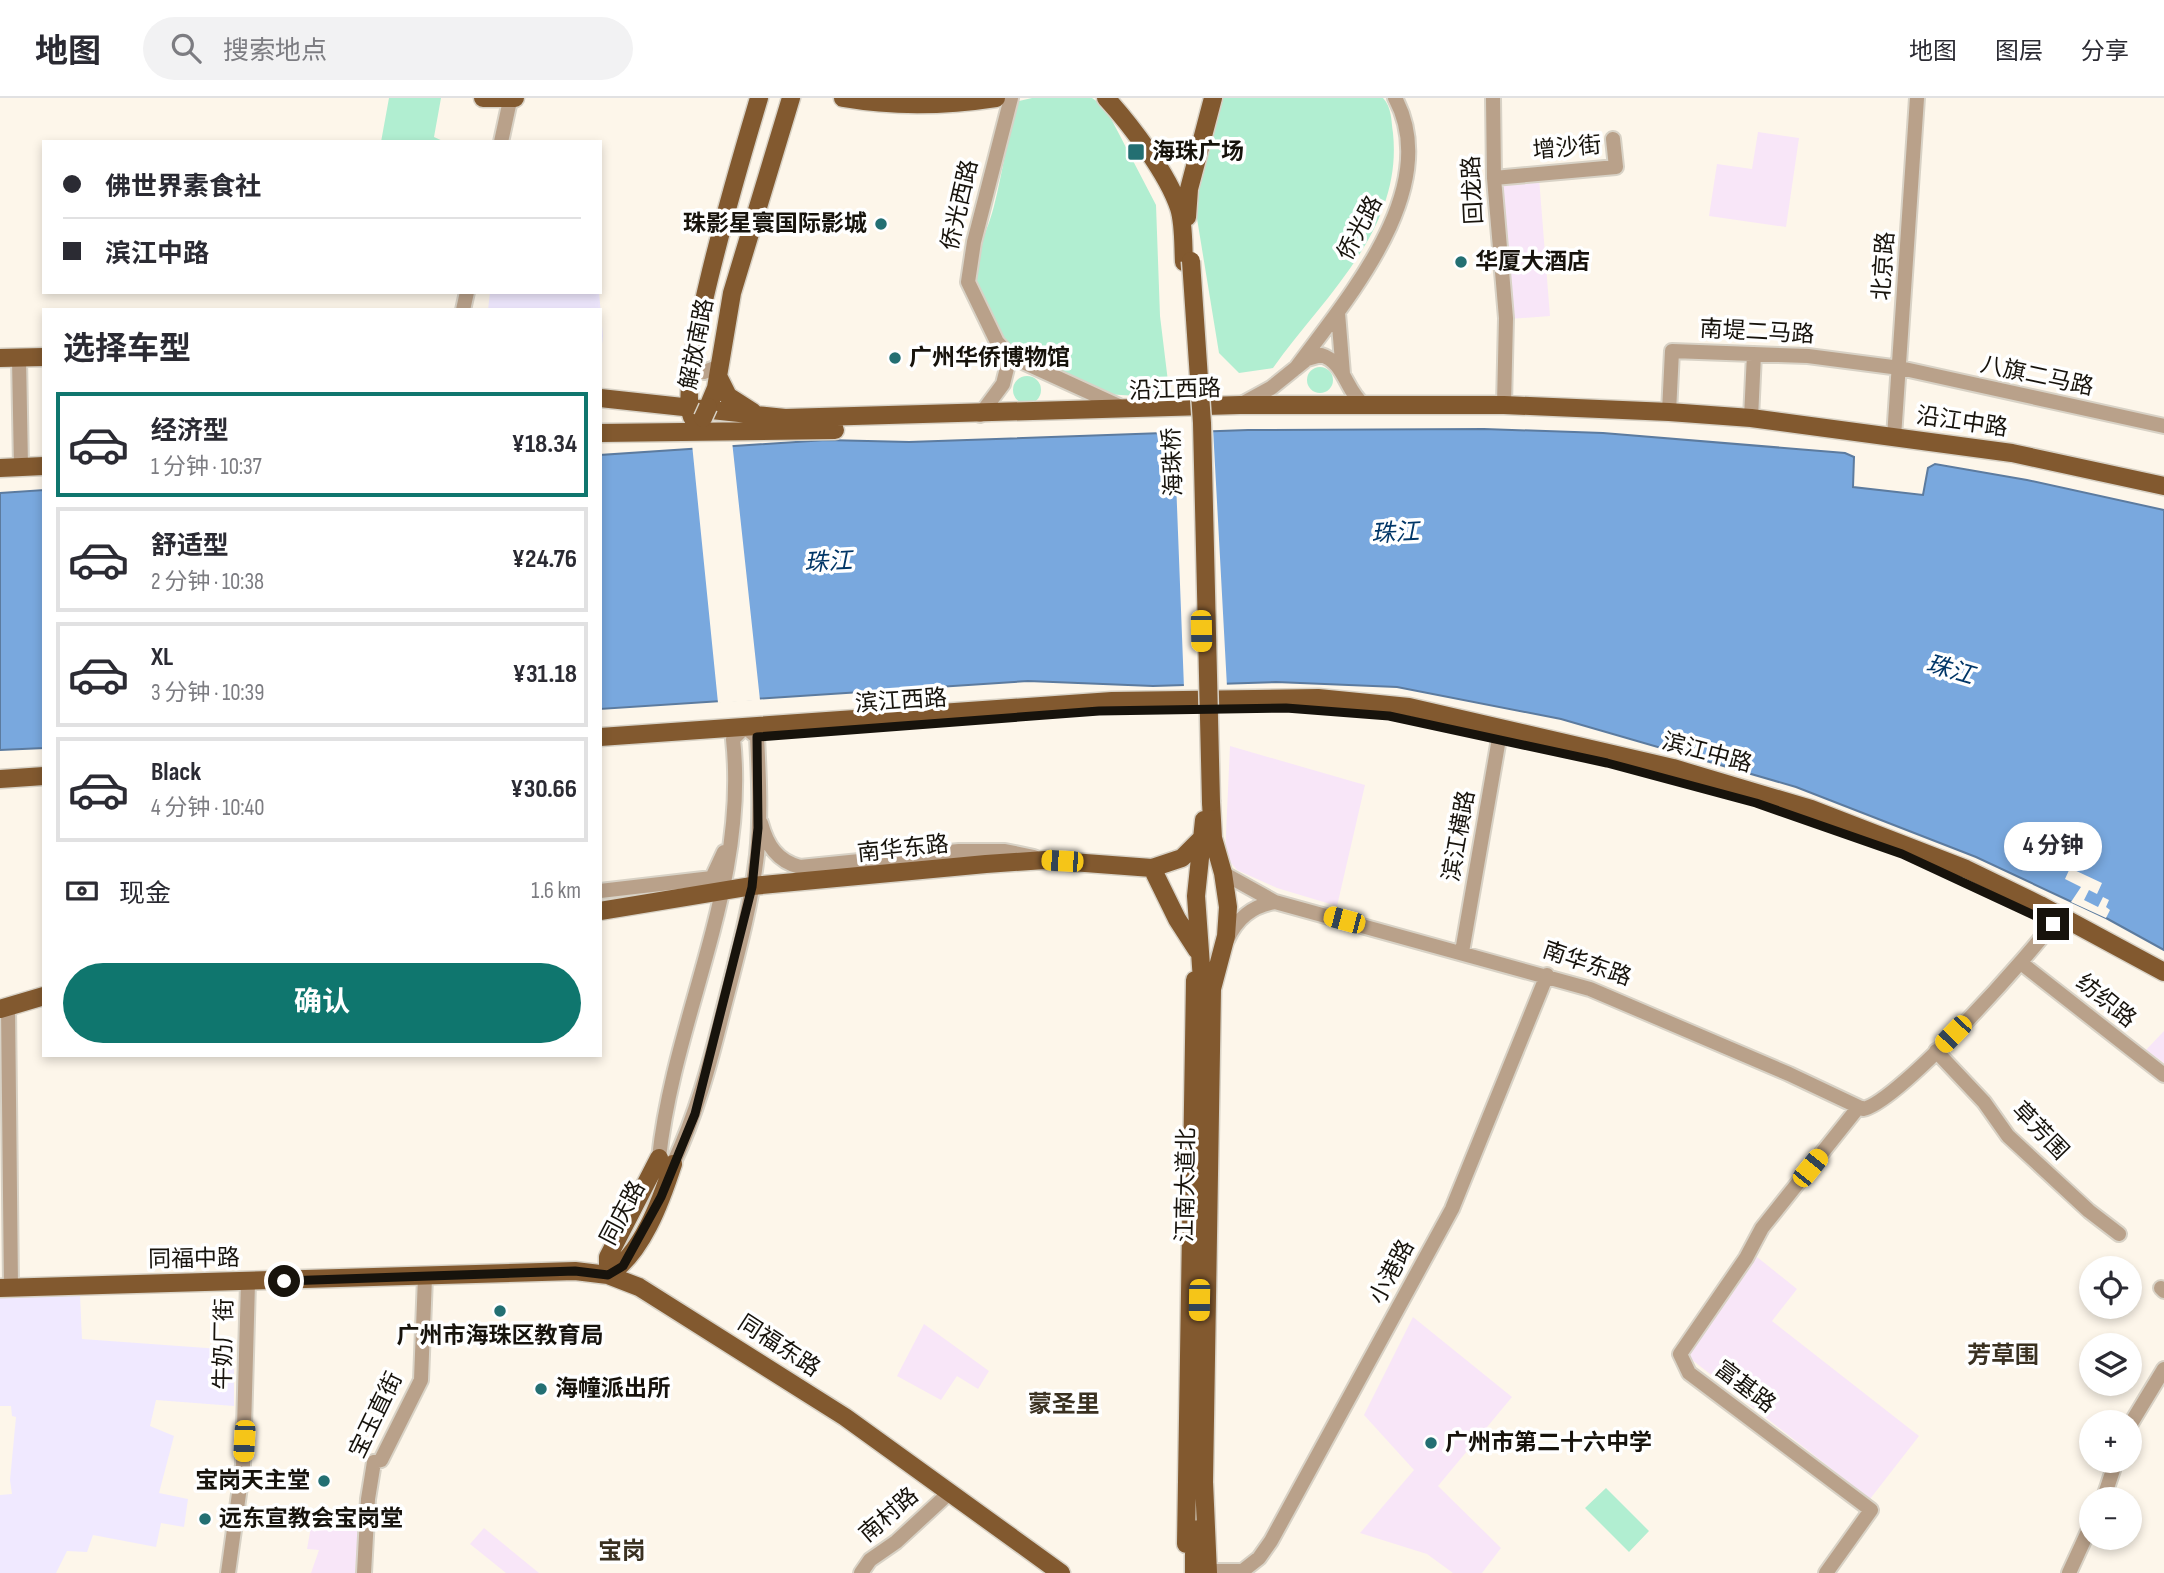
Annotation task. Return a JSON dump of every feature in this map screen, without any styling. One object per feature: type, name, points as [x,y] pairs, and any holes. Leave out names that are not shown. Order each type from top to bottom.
[{"type":"main road","points":[[484,98],[514,98]]},
{"type":"main road","name":"解放南路","points":[[758,98],[704,301],[692,362],[687,407],[703,418],[719,371],[732,293],[791,98]]},
{"type":"main road","points":[[843,98],[907,106],[954,104],[996,98]]},
{"type":"main road","name":"海珠桥","points":[[1207,802],[1202,423],[1188,262],[1186,202],[1213,98]]},
{"type":"main road","name":"海珠桥","points":[[1107,99],[1173,193],[1180,212],[1188,262]]},
{"type":"main road","points":[[0,358],[42,357]]},
{"type":"main road","points":[[719,371],[734,402],[769,418]]},
{"type":"main road","name":"沿江西路","points":[[602,398],[769,418],[980,415],[1240,405],[1504,405],[1669,412],[1751,422]]},
{"type":"main road","points":[[624,400],[631,414],[625,432]]},
{"type":"main road","name":"沿江西路","points":[[602,433],[625,432],[703,418],[824,431],[1144,415],[1418,411],[1578,414],[1751,422]]},
{"type":"main road","name":"沿江中路","points":[[1751,422],[2012,453],[2164,486]]},
{"type":"main road","points":[[0,468],[42,466]]},
{"type":"main road","name":"滨江中路","points":[[1205,704],[1349,711],[1500,732],[1662,776],[1801,817],[1943,871],[2056,919],[2164,972]]},
{"type":"main road","name":"滨江西路","points":[[602,748],[745,735],[1205,704]]},
{"type":"main road","name":"滨江西路","points":[[602,737],[745,735]]},
{"type":"main road","points":[[0,779],[42,776]]},
{"type":"main road","points":[[0,788],[42,785]]},
{"type":"main road","name":"江南大道北","points":[[1203,1572],[1204,1055],[1197,879],[1207,802]]},
{"type":"main road","name":"江南大道北","points":[[1203,1572],[1212,989],[1222,954],[1228,907],[1207,802]]},
{"type":"main road","name":"南华东路","points":[[603,900],[719,883],[752,887],[1045,860],[1152,868],[1182,858],[1202,838]]},
{"type":"main road","points":[[1152,868],[1177,919],[1198,947],[1206,973],[1213,1052]]},
{"type":"main road","name":"滨江中路","points":[[2056,919],[2164,983]]},
{"type":"main road","points":[[1187,1573],[1198,947]]},
{"type":"main road","points":[[1203,1572],[1213,1538],[1222,954]]},
{"type":"main road","points":[[4,1007],[42,997]]},
{"type":"main road","name":"同庆路","points":[[608,1275],[623,1266],[631,1234],[661,1197],[666,1161]]},
{"type":"main road","name":"同福东路","points":[[428,1277],[575,1271],[608,1275],[639,1287],[845,1417],[948,1494],[1061,1573]]},
{"type":"main road","name":"同福中路","points":[[5,1288],[428,1277]]},
{"type":"street","points":[[501,140],[509,105],[514,98]]},
{"type":"street","name":"侨光西路","points":[[1010,356],[998,342],[968,282],[974,242],[1012,98]]},
{"type":"street","name":"侨光路","points":[[1296,368],[1338,313],[1393,221],[1404,191],[1407,155],[1404,122],[1395,98]]},
{"type":"street","name":"回龙路","points":[[1493,98],[1494,178],[1506,318],[1504,405]]},
{"type":"street","name":"北京路","points":[[1894,438],[1917,98]]},
{"type":"street","name":"增沙街","points":[[1494,178],[1616,167],[1613,139]]},
{"type":"street","points":[[1338,313],[1343,375]]},
{"type":"street","name":"南堤二马路","points":[[1669,412],[1672,351],[1808,356],[1900,368]]},
{"type":"street","points":[[1751,422],[1754,354]]},
{"type":"street","points":[[1240,405],[1321,355],[1334,360],[1354,398],[1364,405]]},
{"type":"street","points":[[980,415],[1003,384],[1010,356],[1124,408]]},
{"type":"street","points":[[19,358],[22,467]]},
{"type":"street","points":[[692,362],[704,372],[719,371]]},
{"type":"street","name":"八旗二马路","points":[[1900,368],[2164,426]]},
{"type":"street","name":"滨江横路","points":[[1462,952],[1500,732]]},
{"type":"street","points":[[745,735],[758,815],[771,848],[786,863],[807,868],[974,850],[1013,852],[1045,860]]},
{"type":"street","points":[[666,1161],[667,1102],[736,818],[745,735]]},
{"type":"street","points":[[666,1161],[695,1114],[707,1071],[752,887],[758,815]]},
{"type":"street","points":[[799,883],[839,863]]},
{"type":"street","name":"南华东路","points":[[1223,873],[1275,902],[1547,975],[1630,1004],[1863,1108]]},
{"type":"street","points":[[1222,954],[1239,919],[1254,908],[1275,902]]},
{"type":"street","points":[[1863,1108],[1887,1097],[1936,1051],[2021,962],[2056,919]]},
{"type":"street","name":"纺织路","points":[[2021,962],[2164,1075]]},
{"type":"street","name":"小港路","points":[[1242,1572],[1259,1558],[1271,1541],[1452,1209],[1547,975]]},
{"type":"street","points":[[4,1007],[5,1288]]},
{"type":"street","name":"草芳围","points":[[1936,1051],[1984,1102],[2008,1136],[2089,1211],[2119,1234]]},
{"type":"street","name":"富基路","points":[[1826,1573],[1871,1510],[1689,1373],[1680,1354],[1746,1258],[1762,1228],[1863,1108]]},
{"type":"street","name":"宝玉直街","points":[[364,1573],[368,1499],[374,1462],[381,1461],[421,1380],[428,1277]]},
{"type":"street","name":"牛奶厂街","points":[[228,1573],[243,1465],[248,1282]]},
{"type":"street","points":[[2139,1410],[2164,1369]]},
{"type":"street","name":"南村路","points":[[861,1573],[870,1560],[896,1542],[948,1494]]},
{"type":"street","points":[[2070,1573],[2080,1550]]},
{"type":"street","points":[[1203,1572],[1242,1572]]},
{"type":"shaded area","points":[[1758,132],[1799,138],[1786,227],[1709,216],[1717,164],[1752,169]]},
{"type":"shaded area","points":[[1539,178],[1550,316],[1509,319],[1497,180]]},
{"type":"shaded area","points":[[490,294],[599,294],[600,308],[488,308]]},
{"type":"shaded area","points":[[1230,746],[1365,785],[1337,906],[1277,888],[1237,870],[1225,856]]},
{"type":"shaded area","points":[[2164,1031],[2164,1063],[2146,1050]]},
{"type":"shaded area","points":[[1757,1257],[1797,1289],[1772,1321],[1919,1436],[1870,1499],[1682,1352]]},
{"type":"shaded area","points":[[0,1295],[80,1295],[82,1339],[234,1350],[234,1406],[156,1400],[150,1426],[174,1436],[159,1493],[188,1499],[184,1527],[161,1523],[156,1547],[93,1535],[87,1552],[67,1551],[56,1573],[0,1573],[0,1495],[12,1494],[10,1480],[16,1417],[12,1416],[11,1406],[0,1406]]},
{"type":"shaded area","name":"广州市第二十六中学","points":[[1413,1317],[1512,1397],[1438,1486],[1501,1548],[1482,1573],[1453,1573],[1427,1554],[1360,1533],[1414,1470],[1364,1415]]},
{"type":"shaded area","points":[[924,1324],[989,1371],[978,1389],[957,1376],[941,1400],[897,1376]]},
{"type":"shaded area","points":[[314,1510],[331,1512],[331,1517],[359,1521],[355,1573],[311,1573],[319,1550],[307,1549]]},
{"type":"shaded area","points":[[484,1528],[539,1573],[506,1573],[470,1544]]},
{"type":"green space","points":[[389,98],[441,98],[434,137],[441,140],[381,140]]},
{"type":"green space","name":"海珠广场","points":[[1032,98],[1092,98],[1105,107],[1156,205],[1160,316],[1170,398],[1105,394],[1013,350],[983,305],[976,284],[977,257],[994,206],[1019,101]]},
{"type":"green space","name":"海珠广场","points":[[1223,98],[1383,98],[1390,110],[1393,133],[1393,168],[1386,201],[1356,260],[1273,368],[1239,373],[1219,353],[1193,194]]},
{"type":"green space","points":[[1320,367],[1330,370],[1333,380],[1330,390],[1320,393],[1310,390],[1307,380],[1310,370]]},
{"type":"green space","points":[[1027,376],[1037,380],[1041,390],[1037,400],[1027,404],[1017,400],[1013,390],[1017,380]]},
{"type":"green space","points":[[1606,1488],[1649,1531],[1629,1552],[1585,1508]]},
{"type":"water","name":"珠江","points":[[1484,429],[1603,433],[1845,453],[1854,457],[1853,487],[1923,495],[1928,468],[1935,464],[2027,480],[2164,510],[2164,950],[2106,918],[1976,857],[1796,787],[1561,719],[1397,687],[1276,682],[1153,686],[1028,681],[602,709],[602,455],[826,440],[909,442],[1248,430]]},
{"type":"water","points":[[42,490],[42,748],[0,750],[0,493]]},
{"type":"pier","points":[[1213,428],[1227,687],[1184,688],[1174,429]]},
{"type":"pier","points":[[732,441],[760,700],[718,703],[692,444]]},
{"type":"pier","points":[[2070,868],[2102,883],[2097,894],[2089,890],[2084,900],[2098,907],[2103,897],[2109,900],[2106,907],[2110,910],[2106,918],[2071,902],[2081,887],[2065,879]]},
{"type":"place","name":"海珠广场","points":[[1136,152]]},
{"type":"place","name":"珠影星寰国际影城","points":[[881,224]]},
{"type":"place","name":"华厦大酒店","points":[[1461,262]]},
{"type":"place","name":"广州华侨博物馆","points":[[895,358]]},
{"type":"place","name":"广州市海珠区教育局","points":[[500,1311]]},
{"type":"place","name":"海幢派出所","points":[[541,1389]]},
{"type":"place","name":"广州市第二十六中学","points":[[1431,1443]]},
{"type":"place","name":"宝岗天主堂","points":[[324,1481]]},
{"type":"place","name":"远东宣教会宝岗堂","points":[[205,1519]]},
{"type":"district","name":"芳草围","points":[[2003,1355]]},
{"type":"district","name":"蒙圣里","points":[[1064,1404]]},
{"type":"district","name":"宝岗","points":[[622,1551]]},
{"type":"route","points":[[284,1281],[575,1271],[608,1275],[623,1266],[650,1219],[687,1135],[727,996],[757,854],[757,737],[1099,711],[1286,708],[1389,716],[1438,724],[1607,763],[1756,803],[1902,854],[2053,924]]}]
